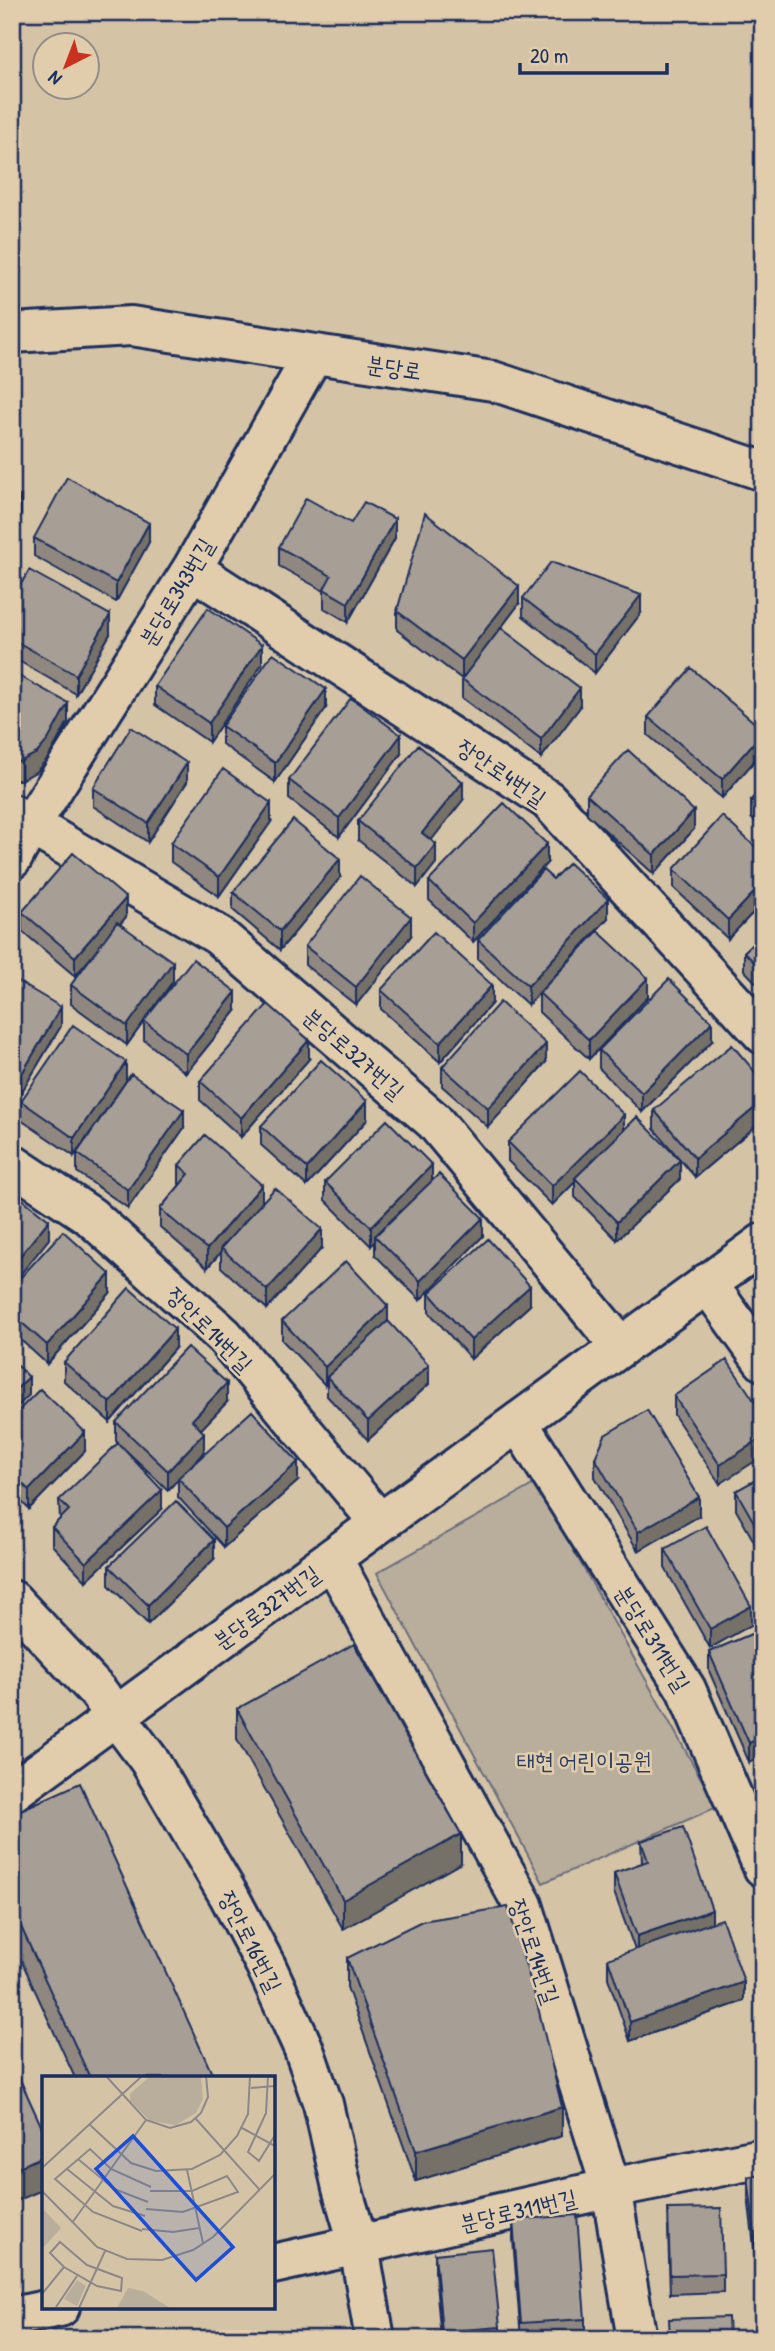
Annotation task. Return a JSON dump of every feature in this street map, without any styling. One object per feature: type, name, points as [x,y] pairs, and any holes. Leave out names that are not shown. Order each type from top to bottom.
[{"type":"street","name":"분당로","points":[[12,333],[131,326],[493,381],[763,471]]},
{"type":"street","name":"분당로343번길","points":[[12,859],[22,819],[192,569],[313,355]]},
{"type":"street","name":"장안로4번길","points":[[192,569],[548,800],[763,1034]]},
{"type":"street","name":"분당로327번길","points":[[22,819],[218,936],[434,1121],[621,1347]]},
{"type":"street","name":"장안로14번길","points":[[12,1164],[90,1216],[223,1336],[380,1523]]},
{"type":"street","name":"분당로327번길","points":[[12,1792],[763,1243]]},
{"type":"street","points":[[708,1283],[763,1361]]},
{"type":"street","name":"분당로311번길","points":[[518,1422],[686,1689],[763,1867]]},
{"type":"street","name":"장안로14번길","points":[[332,1558],[523,1905],[611,2188],[637,2339]]},
{"type":"street","name":"장안로16번길","points":[[12,1600],[98,1692],[149,1760],[228,1894],[271,1978],[303,2047],[323,2104],[342,2188],[359,2246],[375,2339]]},
{"type":"street","name":"분당로311번길","points":[[275,2264],[611,2188],[763,2158]]},
{"type":"street","points":[[12,2317],[50,2309]]},
{"type":"green space","name":"태현 어린이공원","points":[[536,1483],[717,1807],[543,1883],[377,1573]]},
{"type":"building","points":[[67,477],[149,523],[116,583],[34,538]]},
{"type":"building","points":[[12,495],[21,496],[12,518]]},
{"type":"building","points":[[306,498],[351,523],[364,502],[395,519],[348,603],[324,589],[331,576],[279,547]]},
{"type":"building","points":[[425,513],[519,586],[462,660],[397,611]]},
{"type":"building","points":[[551,562],[641,595],[595,654],[523,598]]},
{"type":"building","points":[[29,570],[110,615],[76,675],[12,639],[12,600]]},
{"type":"building","points":[[208,608],[262,645],[209,723],[155,686]]},
{"type":"building","points":[[501,628],[580,688],[541,739],[462,679]]},
{"type":"building","points":[[273,653],[326,689],[275,763],[222,726]]},
{"type":"building","points":[[691,668],[763,730],[722,779],[648,717]]},
{"type":"building","points":[[12,672],[68,703],[48,740],[37,753],[21,761],[12,762]]},
{"type":"building","points":[[351,698],[401,735],[339,818],[289,780]]},
{"type":"building","points":[[131,727],[187,763],[148,823],[93,788]]},
{"type":"building","points":[[418,745],[463,782],[422,833],[436,844],[417,868],[358,821]]},
{"type":"building","points":[[628,750],[694,811],[654,855],[587,795]]},
{"type":"building","points":[[223,769],[271,803],[219,877],[171,843]]},
{"type":"building","points":[[763,787],[763,810],[751,800]]},
{"type":"building","points":[[504,803],[547,844],[473,923],[429,881]]},
{"type":"building","points":[[722,816],[763,854],[763,883],[728,920],[674,869]]},
{"type":"building","points":[[293,820],[340,859],[280,931],[233,892]]},
{"type":"building","points":[[73,853],[126,898],[75,957],[22,912]]},
{"type":"building","points":[[569,863],[608,899],[528,986],[478,940],[543,870],[553,879]]},
{"type":"building","points":[[360,876],[411,917],[356,987],[305,946]]},
{"type":"building","points":[[117,922],[173,962],[127,1026],[71,985]]},
{"type":"building","points":[[598,931],[648,978],[589,1040],[539,993]]},
{"type":"building","points":[[434,932],[492,985],[440,1043],[381,990]]},
{"type":"building","points":[[763,934],[763,971],[744,952]]},
{"type":"building","points":[[193,959],[236,992],[186,1054],[144,1021]]},
{"type":"building","points":[[12,978],[61,1007],[21,1075],[12,1069]]},
{"type":"building","points":[[669,979],[712,1022],[642,1093],[599,1050]]},
{"type":"building","points":[[500,1002],[546,1044],[488,1108],[442,1067]]},
{"type":"building","points":[[268,1004],[309,1040],[241,1118],[200,1081]]},
{"type":"building","points":[[73,1025],[126,1062],[74,1138],[21,1101]]},
{"type":"building","points":[[732,1045],[763,1081],[763,1101],[695,1158],[654,1110]]},
{"type":"building","points":[[321,1060],[367,1101],[307,1168],[261,1126]]},
{"type":"building","points":[[580,1071],[624,1115],[552,1186],[508,1142]]},
{"type":"building","points":[[131,1074],[184,1110],[128,1190],[77,1153]]},
{"type":"building","points":[[637,1117],[680,1160],[617,1222],[575,1178]]},
{"type":"building","points":[[387,1120],[432,1165],[371,1227],[325,1182]]},
{"type":"building","points":[[205,1135],[262,1185],[207,1249],[160,1209],[189,1174],[179,1165]]},
{"type":"building","points":[[439,1174],[483,1218],[420,1281],[375,1236]]},
{"type":"building","points":[[275,1188],[322,1229],[267,1290],[221,1248]]},
{"type":"building","points":[[12,1191],[49,1220],[12,1266]]},
{"type":"building","points":[[63,1231],[110,1274],[47,1345],[12,1314],[12,1287]]},
{"type":"building","points":[[488,1239],[530,1286],[471,1340],[429,1293]]},
{"type":"building","points":[[346,1261],[388,1306],[325,1367],[282,1321]]},
{"type":"building","points":[[129,1288],[175,1329],[110,1403],[64,1362]]},
{"type":"building","points":[[388,1321],[429,1365],[368,1421],[327,1377]]},
{"type":"building","points":[[187,1347],[227,1383],[192,1420],[204,1433],[168,1471],[116,1422]]},
{"type":"building","points":[[12,1360],[29,1377],[12,1393]]},
{"type":"building","points":[[727,1360],[763,1414],[763,1437],[720,1465],[674,1396]]},
{"type":"building","points":[[40,1389],[85,1432],[29,1490],[12,1474],[12,1417]]},
{"type":"building","points":[[647,1410],[699,1497],[638,1532],[595,1458],[605,1435]]},
{"type":"building","points":[[252,1411],[298,1462],[224,1528],[178,1478]]},
{"type":"building","points":[[118,1443],[162,1490],[86,1563],[52,1527],[69,1510],[59,1500]]},
{"type":"building","points":[[763,1476],[763,1538],[736,1491]]},
{"type":"building","points":[[176,1501],[214,1540],[148,1605],[109,1566]]},
{"type":"building","points":[[706,1526],[751,1606],[710,1629],[665,1549]]},
{"type":"building","points":[[763,1629],[763,1737],[749,1743],[709,1652]]},
{"type":"building","points":[[354,1644],[461,1834],[343,1900],[237,1709]]},
{"type":"building","points":[[80,1783],[213,2076],[89,2076],[12,1907],[12,1814]]},
{"type":"building","points":[[683,1827],[712,1910],[637,1936],[614,1873],[648,1861],[641,1841]]},
{"type":"building","points":[[508,1907],[536,1999],[562,2107],[416,2151],[347,1958],[422,1921]]},
{"type":"building","points":[[722,1919],[744,1982],[630,2022],[608,1959]]},
{"type":"building","points":[[12,2062],[42,2128],[42,2157],[12,2170]]},
{"type":"building","points":[[763,2175],[763,2260],[758,2260],[748,2177]]},
{"type":"building","points":[[721,2208],[723,2274],[670,2275],[668,2209]]},
{"type":"building","points":[[577,2215],[585,2319],[521,2323],[513,2220]]},
{"type":"building","points":[[492,2248],[500,2327],[442,2332],[435,2254]]},
{"type":"building","points":[[728,2317],[729,2339],[670,2339],[669,2319]]}]
